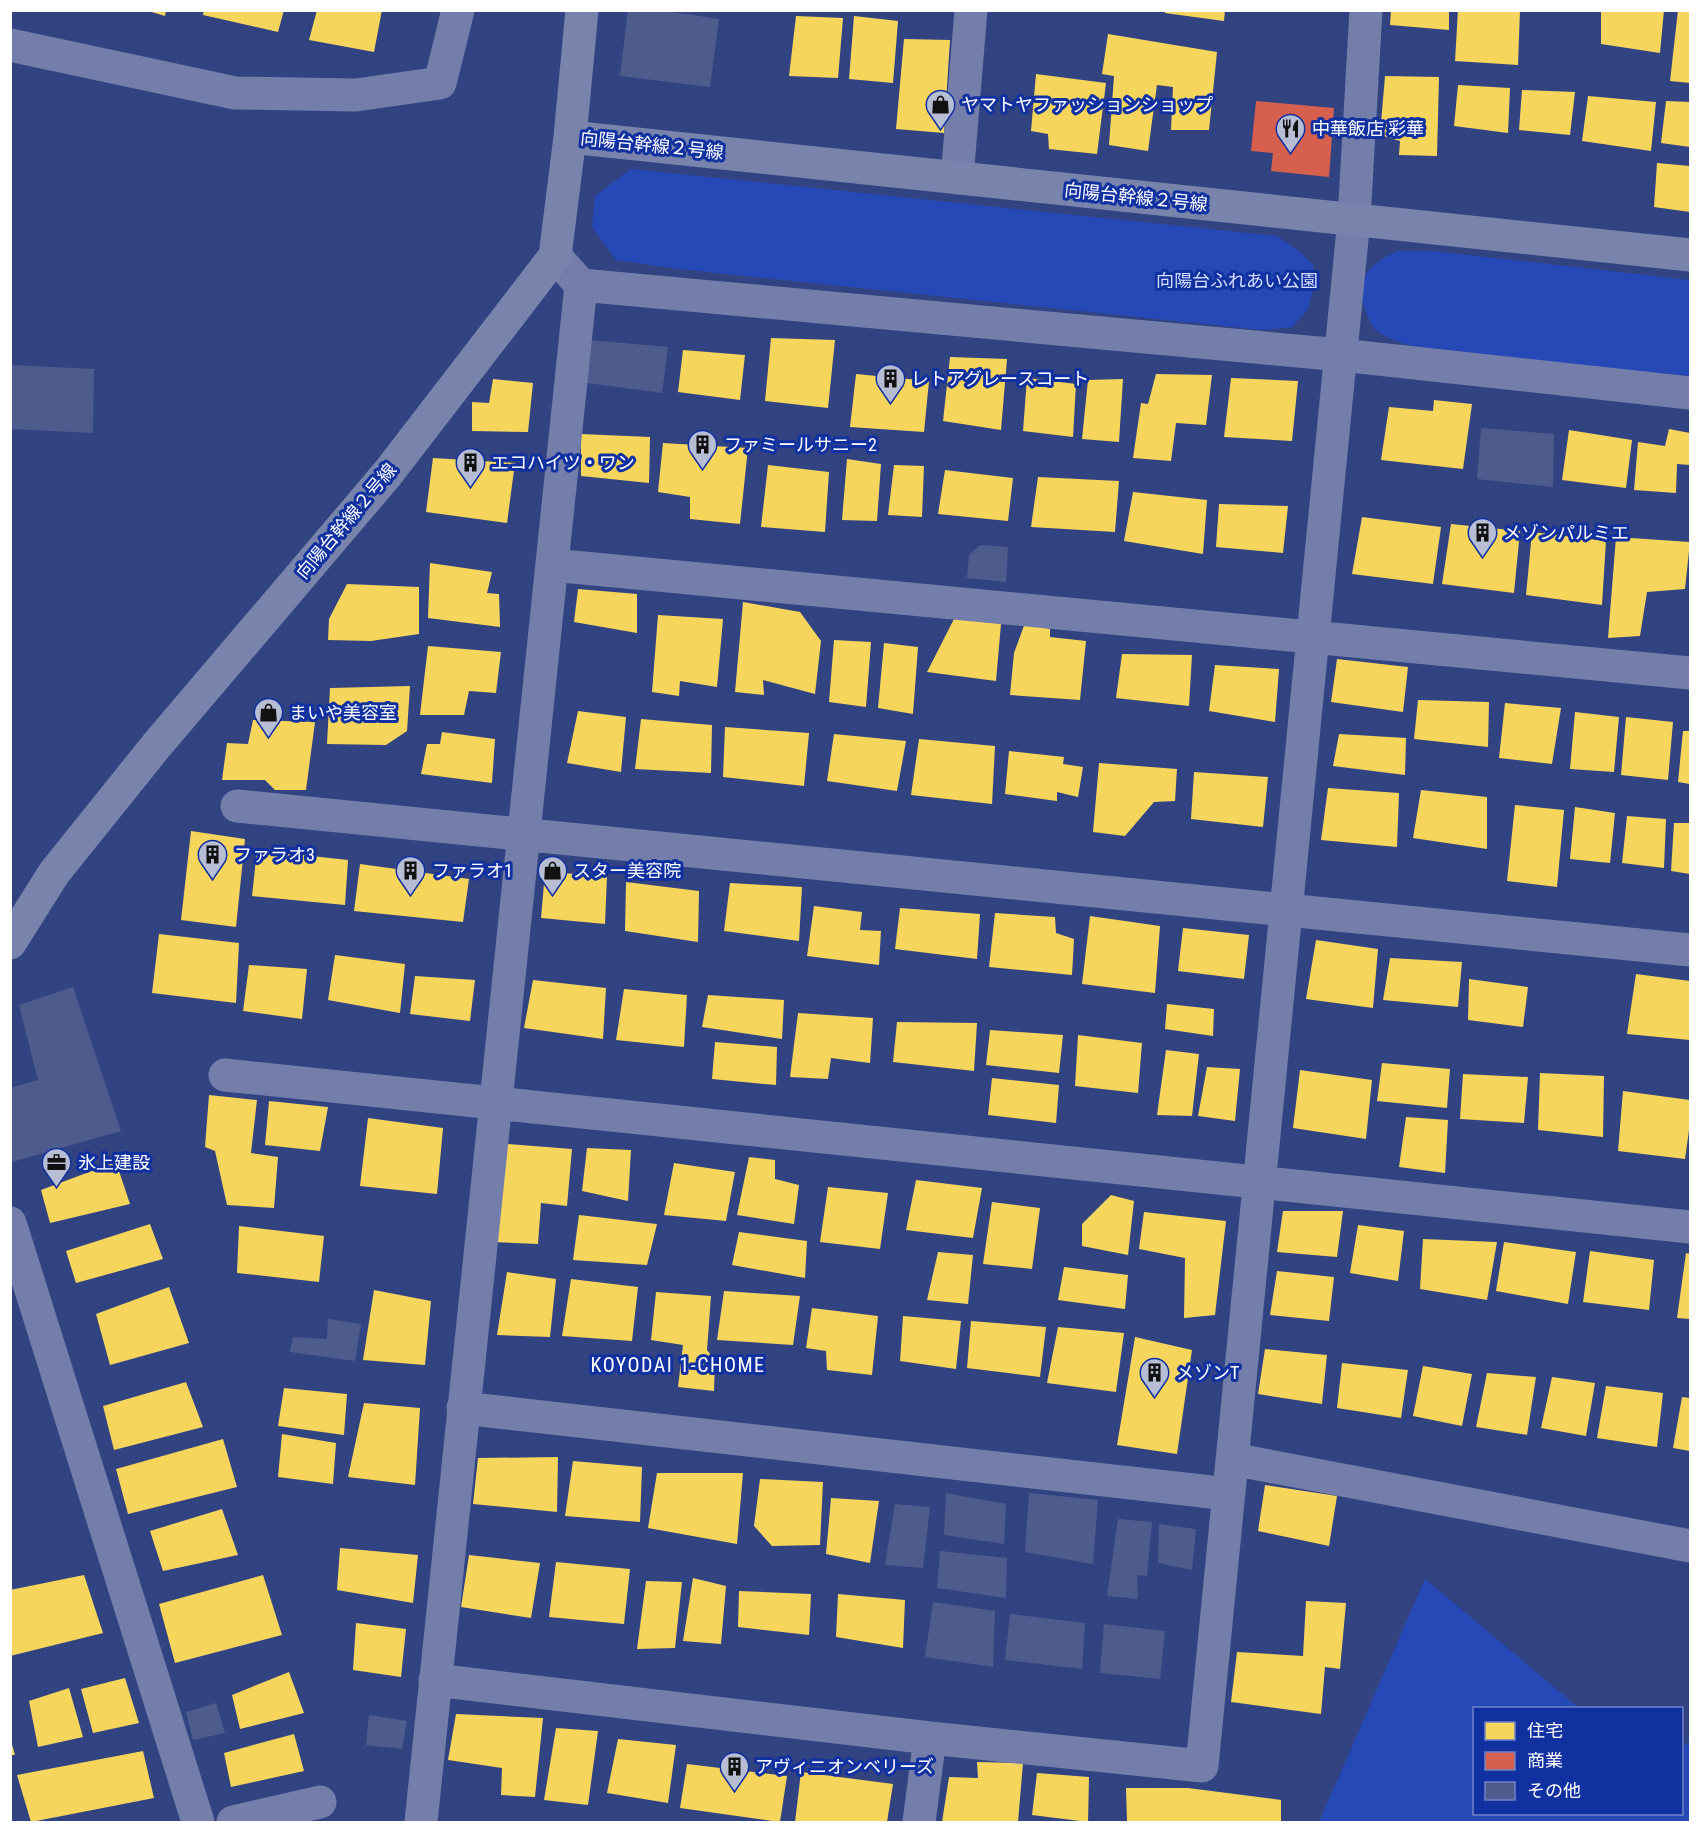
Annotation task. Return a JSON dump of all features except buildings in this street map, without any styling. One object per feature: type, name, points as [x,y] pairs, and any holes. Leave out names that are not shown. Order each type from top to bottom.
[{"type":"street","points":[[10,45],[236,93],[356,95],[440,83],[458,10]]},
{"type":"street","points":[[570,137],[582,10]]},
{"type":"street","points":[[957,178],[971,10]]},
{"type":"street","points":[[435,1680],[930,1738],[1202,1766],[1354,219],[1366,10]]},
{"type":"street","name":"向陽台幹線２号線","points":[[10,943],[54,873],[156,746],[388,473],[555,256],[570,137],[1690,255]]},
{"type":"street","points":[[555,256],[581,285],[1341,355],[1690,393]]},
{"type":"street","points":[[421,1822],[581,285]]},
{"type":"street","points":[[552,565],[1690,673]]},
{"type":"street","points":[[237,806],[1690,950]]},
{"type":"street","points":[[225,1075],[1690,1227]]},
{"type":"street","points":[[10,1223],[198,1822]]},
{"type":"street","points":[[463,1408],[1229,1494]]},
{"type":"street","points":[[1232,1459],[1690,1546]]},
{"type":"street","points":[[919,1822],[930,1738]]},
{"type":"street","points":[[233,1822],[320,1802]]},
{"type":"green space","name":"向陽台ふれあい公園","points":[[631,169],[1277,236],[1300,252],[1313,265],[1313,289],[1308,309],[1292,327],[1262,330],[679,269],[616,260],[592,227],[595,196]]},
{"type":"green space","name":"向陽台ふれあい公園","points":[[1398,251],[1432,251],[1690,280],[1690,376],[1456,354],[1409,345],[1390,338],[1376,330],[1371,322],[1363,304],[1361,288],[1370,269]]},
{"type":"green space","points":[[1425,1579],[1578,1707],[1473,1707],[1473,1815],[1683,1815],[1683,1746],[1690,1742],[1690,1822],[1319,1822]]},
{"type":"place","name":"ヤマトヤファッションショップ","points":[[940,130]]},
{"type":"place","name":"中華飯店 彩華","points":[[1291,154]]},
{"type":"place","name":"レトアグレースコート","points":[[890,404]]},
{"type":"place","name":"ファミールサニー2","points":[[703,470]]},
{"type":"place","name":"エコハイツ・ワン","points":[[470,488]]},
{"type":"place","name":"メゾンパルミエ","points":[[1482,558]]},
{"type":"place","name":"まいや美容室","points":[[268,738]]},
{"type":"place","name":"ファラオ3","points":[[213,880]]},
{"type":"place","name":"ファラオ1","points":[[411,896]]},
{"type":"place","name":"スター美容院","points":[[552,896]]},
{"type":"place","name":"氷上建設","points":[[57,1188]]},
{"type":"place","name":"メゾンT","points":[[1155,1398]]},
{"type":"place","name":"アヴィニオンベリーズ","points":[[734,1792]]},
{"type":"district","name":"KOYODAI 1-CHOME","points":[[678,1365]]}]
